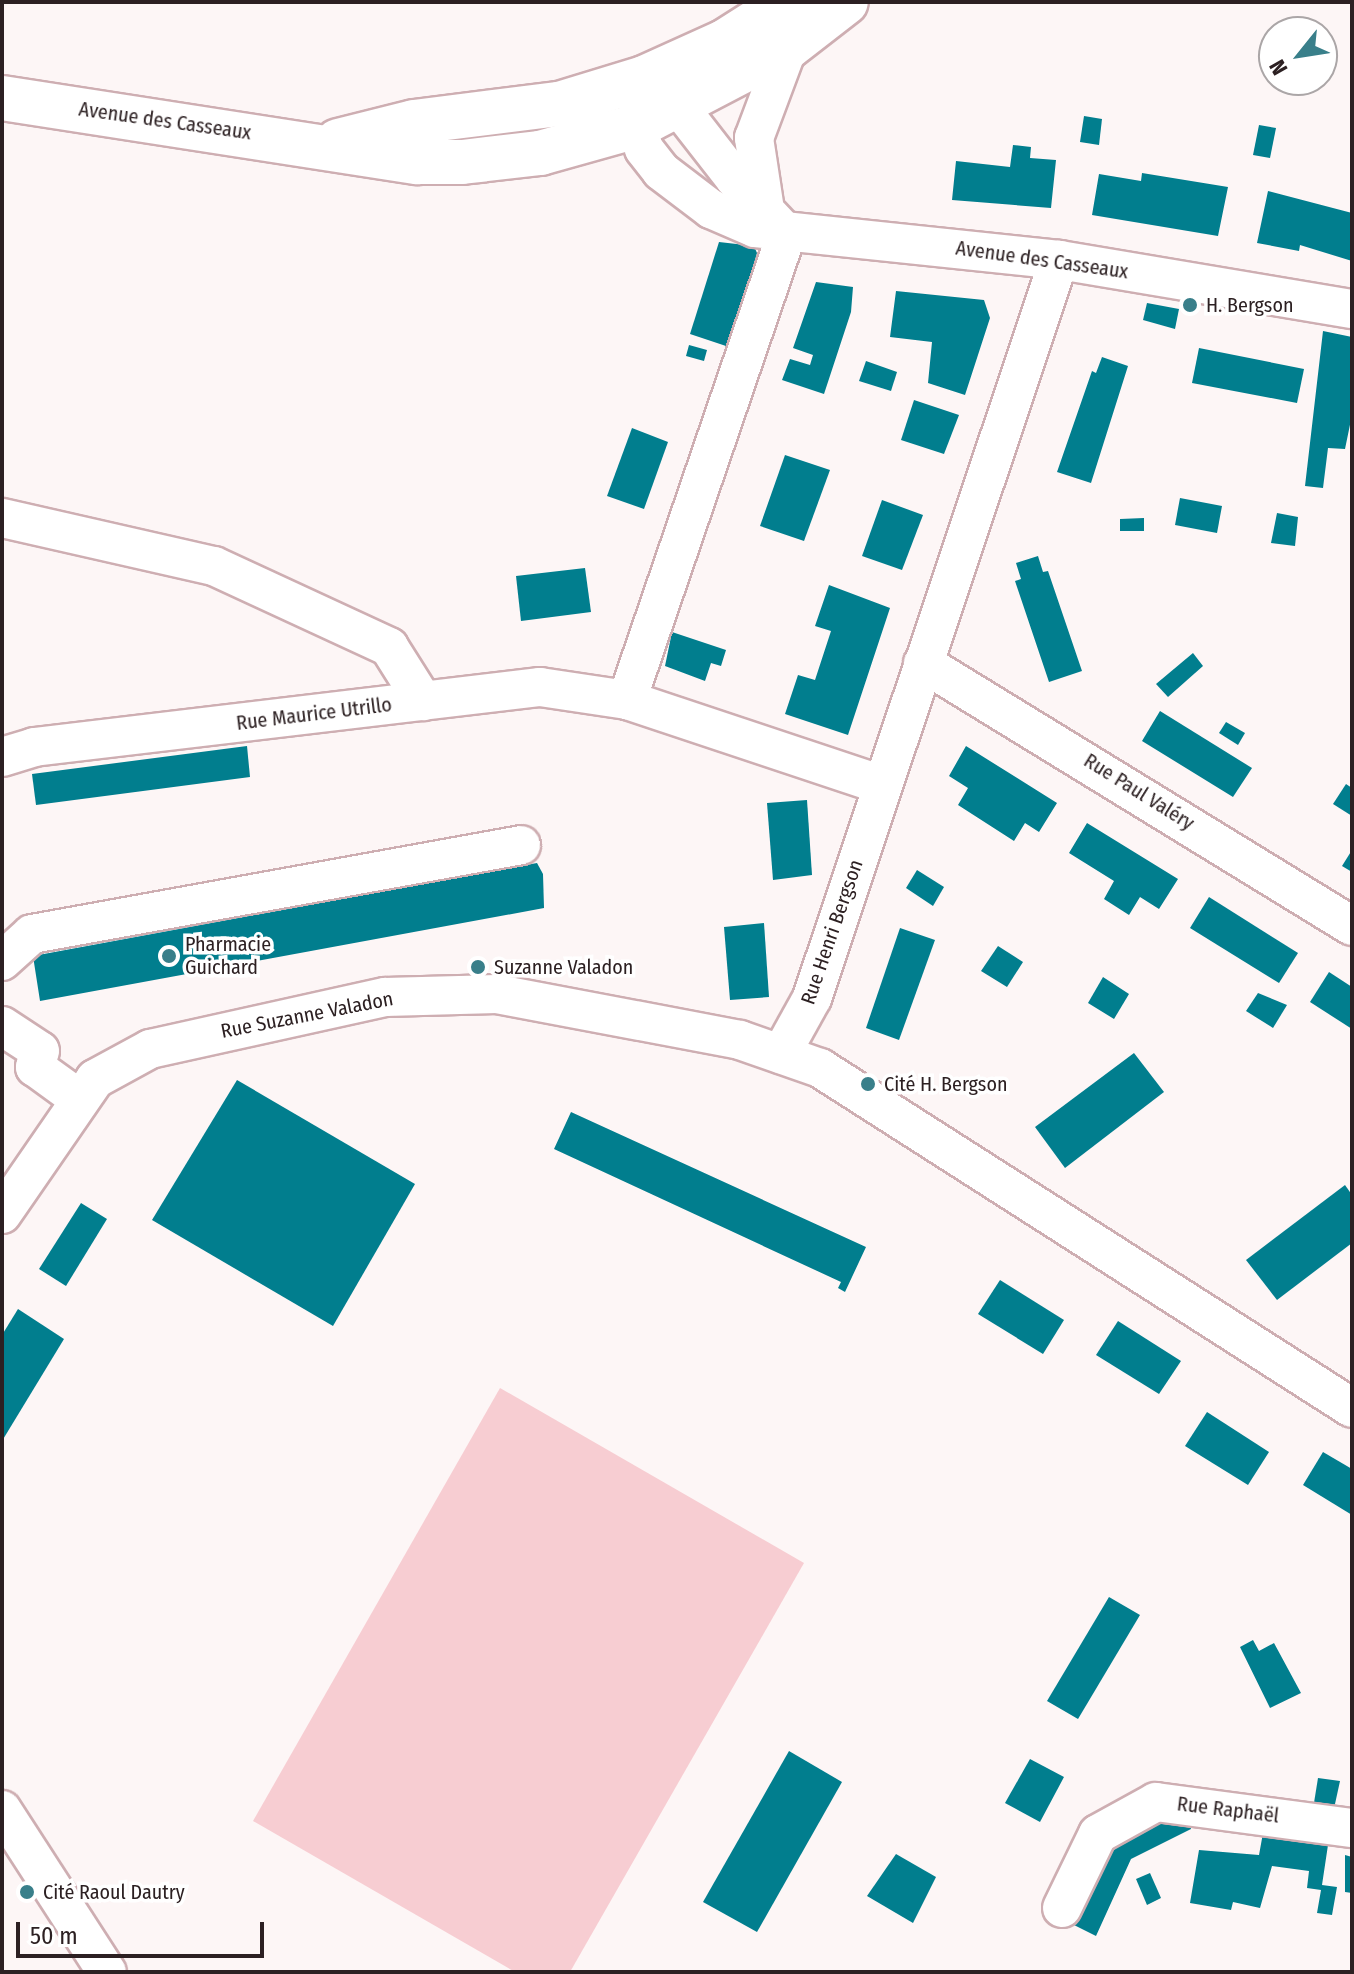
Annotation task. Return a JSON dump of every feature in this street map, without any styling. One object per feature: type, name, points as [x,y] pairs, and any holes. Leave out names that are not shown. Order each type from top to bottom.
[{"type":"main road","points":[[327,144],[414,122],[559,104],[644,78],[724,42],[787,2]]},
{"type":"main road","name":"Avenue des Casseaux","points":[[2,98],[327,144],[417,162],[462,162],[540,153],[637,126],[679,107],[788,47],[846,2]]},
{"type":"street","points":[[627,700],[762,221],[754,138],[788,47]]},
{"type":"street","points":[[644,78],[679,107],[762,221]]},
{"type":"street","points":[[644,78],[637,126],[644,149],[661,171],[687,194],[762,221]]},
{"type":"street","name":"Avenue des Casseaux","points":[[762,221],[1059,260],[1352,309]]},
{"type":"street","name":"Rue Henri Bergson","points":[[781,1054],[812,998],[1059,260]]},
{"type":"street","points":[[2,518],[214,566],[389,647],[423,701]]},
{"type":"street","name":"Rue Paul Valéry","points":[[923,663],[1352,926]]},
{"type":"street","name":"Rue Maurice Utrillo","points":[[2,757],[34,747],[540,687],[627,700],[882,785]]},
{"type":"street","points":[[2,961],[32,934],[521,845]]},
{"type":"street","name":"Rue Suzanne Valadon","points":[[2,1214],[95,1079],[150,1049],[305,1011],[385,997],[468,991],[568,1005],[740,1040],[781,1054]]},
{"type":"street","points":[[2,1026],[40,1051],[35,1067],[79,1099]]},
{"type":"street","points":[[781,1054],[820,1068],[1352,1408]]},
{"type":"street","name":"Rue Raphaël","points":[[1062,1908],[1098,1834],[1156,1802],[1352,1828]]},
{"type":"street","points":[[2,1810],[107,1972]]},
{"type":"shaded area","points":[[500,1388],[804,1563],[570,1972],[515,1972],[253,1821]]},
{"type":"building","points":[[1084,116],[1102,119],[1099,145],[1080,142]]},
{"type":"building","points":[[1259,125],[1276,128],[1270,158],[1253,155]]},
{"type":"building","points":[[1013,145],[1031,147],[1030,158],[1056,160],[1051,208],[952,200],[956,161],[1010,167]]},
{"type":"building","points":[[1142,173],[1228,187],[1218,236],[1092,215],[1099,174],[1141,181]]},
{"type":"building","points":[[1268,191],[1352,213],[1352,261],[1300,245],[1299,251],[1257,243]]},
{"type":"building","points":[[719,242],[754,246],[757,253],[729,347],[690,334]]},
{"type":"building","points":[[816,282],[853,287],[851,312],[824,394],[782,380],[790,359],[810,365],[813,355],[793,348]]},
{"type":"building","points":[[896,291],[984,300],[990,318],[965,395],[928,383],[932,342],[890,337]]},
{"type":"building","points":[[1147,303],[1179,309],[1175,329],[1143,320]]},
{"type":"building","points":[[1323,331],[1352,337],[1352,415],[1345,449],[1328,448],[1323,488],[1305,486]]},
{"type":"building","points":[[689,345],[707,350],[704,361],[686,356]]},
{"type":"building","points":[[1199,348],[1304,369],[1297,403],[1192,383]]},
{"type":"building","points":[[1102,357],[1128,366],[1091,483],[1057,472],[1092,371],[1096,373]]},
{"type":"building","points":[[866,361],[897,372],[891,391],[859,381]]},
{"type":"building","points":[[914,400],[959,415],[944,454],[901,440]]},
{"type":"building","points":[[632,428],[668,442],[644,509],[607,496]]},
{"type":"building","points":[[785,455],[830,470],[804,541],[760,526]]},
{"type":"building","points":[[1180,498],[1222,506],[1217,533],[1175,525]]},
{"type":"building","points":[[882,500],[923,515],[902,570],[862,556]]},
{"type":"building","points":[[1277,513],[1298,517],[1295,546],[1271,543]]},
{"type":"building","points":[[1144,518],[1144,531],[1120,531],[1120,519]]},
{"type":"building","points":[[1038,556],[1043,572],[1048,571],[1082,671],[1049,682],[1015,581],[1021,579],[1016,563]]},
{"type":"building","points":[[585,568],[591,612],[521,621],[516,576]]},
{"type":"building","points":[[829,585],[890,608],[848,735],[785,714],[798,675],[815,680],[831,631],[815,626]]},
{"type":"building","points":[[672,632],[726,650],[721,666],[711,663],[705,681],[665,666]]},
{"type":"building","points":[[1193,653],[1203,666],[1168,697],[1156,684]]},
{"type":"building","points":[[1160,711],[1252,768],[1233,797],[1142,741]]},
{"type":"building","points":[[1226,722],[1245,733],[1238,745],[1219,733]]},
{"type":"building","points":[[247,746],[250,777],[36,805],[32,774]]},
{"type":"building","points":[[966,746],[1057,803],[1039,832],[1025,823],[1014,841],[958,805],[968,788],[949,776]]},
{"type":"building","points":[[1346,784],[1352,788],[1352,816],[1333,804]]},
{"type":"building","points":[[807,800],[812,875],[773,880],[767,803]]},
{"type":"building","points":[[1087,823],[1178,879],[1159,909],[1140,897],[1129,915],[1104,899],[1114,881],[1069,853]]},
{"type":"building","points":[[1352,850],[1352,872],[1342,866]]},
{"type":"building","points":[[537,863],[543,874],[544,908],[40,1001],[33,956]]},
{"type":"building","points":[[917,870],[944,887],[933,906],[906,888]]},
{"type":"building","points":[[1209,897],[1298,953],[1279,983],[1190,928]]},
{"type":"building","points":[[764,923],[769,997],[730,1000],[724,927]]},
{"type":"building","points":[[900,928],[935,940],[899,1040],[866,1028]]},
{"type":"building","points":[[998,946],[1023,962],[1007,987],[981,971]]},
{"type":"building","points":[[1329,972],[1352,987],[1352,1029],[1310,1002]]},
{"type":"building","points":[[1103,977],[1129,994],[1114,1019],[1088,1003]]},
{"type":"building","points":[[1258,993],[1287,1005],[1273,1028],[1246,1011]]},
{"type":"building","points":[[1134,1053],[1164,1092],[1065,1168],[1035,1127]]},
{"type":"building","points":[[237,1080],[415,1184],[333,1326],[152,1220]]},
{"type":"building","points":[[571,1112],[866,1247],[845,1292],[838,1288],[841,1282],[554,1149]]},
{"type":"building","points":[[1345,1185],[1352,1195],[1352,1243],[1277,1300],[1246,1260]]},
{"type":"building","points":[[81,1203],[107,1219],[66,1286],[39,1269]]},
{"type":"building","points":[[1000,1280],[1064,1320],[1043,1354],[978,1314]]},
{"type":"building","points":[[18,1309],[64,1339],[2,1441],[2,1335]]},
{"type":"building","points":[[1118,1321],[1181,1361],[1159,1394],[1096,1355]]},
{"type":"building","points":[[1207,1412],[1269,1452],[1248,1485],[1185,1446]]},
{"type":"building","points":[[1323,1452],[1352,1469],[1352,1515],[1303,1485]]},
{"type":"building","points":[[1109,1597],[1140,1615],[1078,1719],[1047,1701]]},
{"type":"building","points":[[1253,1640],[1259,1651],[1274,1643],[1301,1693],[1270,1708],[1240,1647]]},
{"type":"building","points":[[789,1751],[842,1782],[757,1932],[703,1902]]},
{"type":"building","points":[[1030,1759],[1064,1777],[1040,1822],[1005,1803]]},
{"type":"building","points":[[1318,1778],[1340,1781],[1333,1813],[1313,1809]]},
{"type":"building","points":[[1159,1817],[1189,1820],[1191,1829],[1131,1859],[1096,1936],[1074,1925],[1108,1850]]},
{"type":"building","points":[[1263,1833],[1328,1845],[1322,1885],[1337,1887],[1332,1915],[1317,1913],[1321,1890],[1307,1888],[1309,1871],[1272,1866],[1260,1908],[1233,1902],[1231,1910],[1190,1903],[1199,1850],[1259,1855]]},
{"type":"building","points":[[896,1854],[936,1877],[913,1923],[867,1896]]},
{"type":"building","points":[[1345,1855],[1352,1857],[1352,1893],[1345,1892]]},
{"type":"building","points":[[1150,1873],[1161,1898],[1147,1905],[1136,1879]]},
{"type":"place","name":"H. Bergson","points":[[1190,305]]},
{"type":"place","name":"Pharmacie Guichard","points":[[169,956]]},
{"type":"place","name":"Suzanne Valadon","points":[[478,967]]},
{"type":"place","name":"Cité H. Bergson","points":[[868,1084]]},
{"type":"place","name":"Cité Raoul Dautry","points":[[27,1892]]}]
